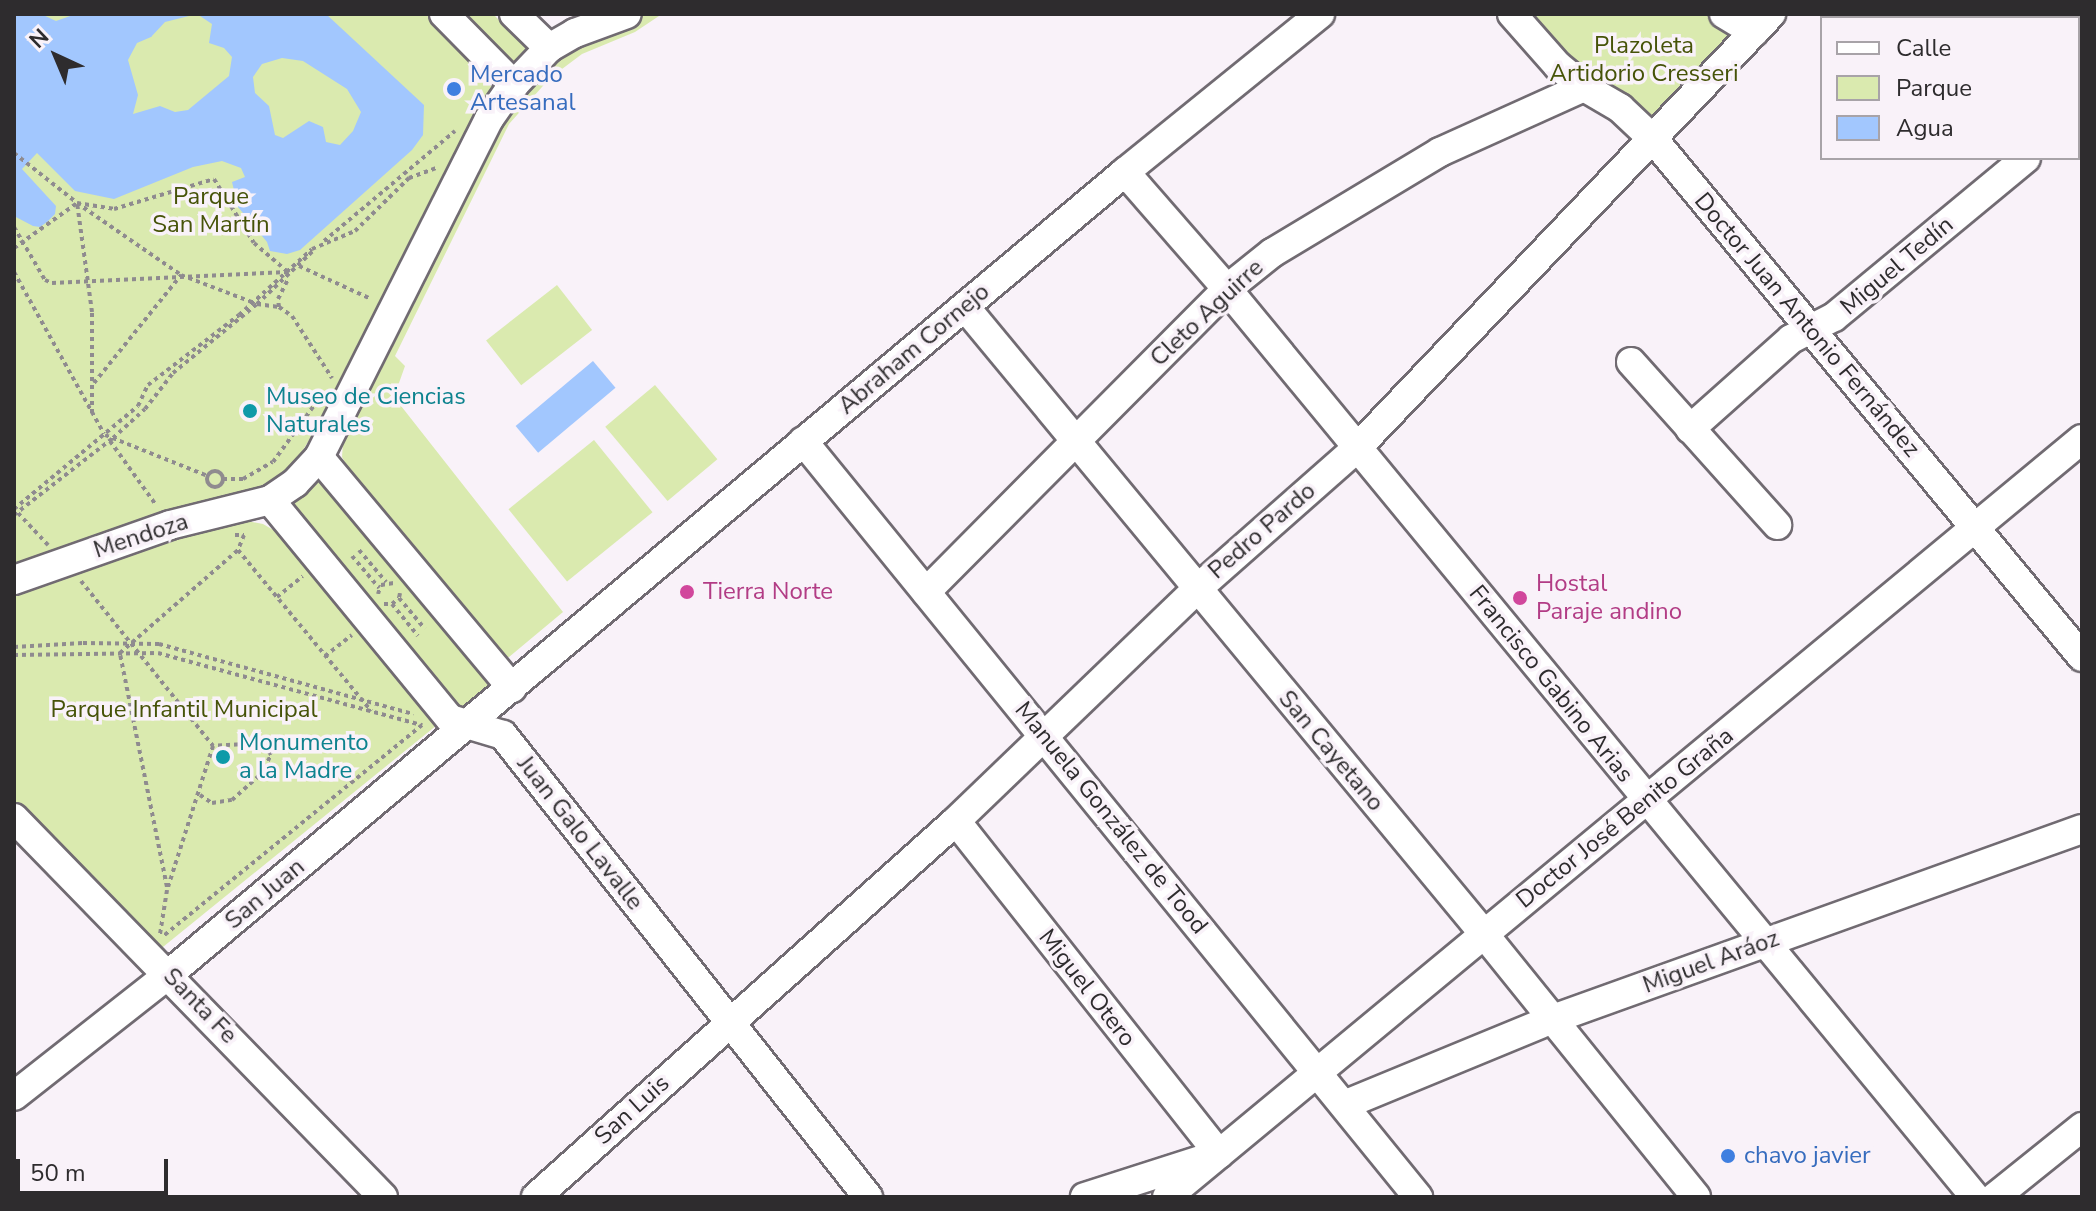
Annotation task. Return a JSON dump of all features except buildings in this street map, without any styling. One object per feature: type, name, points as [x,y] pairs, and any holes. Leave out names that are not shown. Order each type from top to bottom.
[{"type":"street","points":[[444,14],[514,85]]},
{"type":"street","points":[[514,14],[549,48]]},
{"type":"street","points":[[459,722],[369,621],[331,563],[270,500],[295,483],[319,457],[489,119],[514,85],[549,48],[575,33],[627,14]]},
{"type":"street","name":"Abraham Cornejo","points":[[512,688],[1125,172],[1320,14]]},
{"type":"street","name":"Doctor Juan Antonio Fernández","points":[[1512,14],[1558,66],[1584,87],[1620,108],[1654,140],[2082,657]]},
{"type":"street","points":[[1724,14],[1762,23]]},
{"type":"street","name":"Pedro Pardo","points":[[728,1022],[956,821],[1196,590],[1357,448],[1654,140],[1762,23]]},
{"type":"street","name":"Cleto Aguirre","points":[[926,592],[1227,289],[1272,253],[1381,184],[1440,152],[1584,87]]},
{"type":"street","name":"Miguel Tedín","points":[[1690,429],[1791,339],[1834,317],[2024,160]]},
{"type":"street","name":"Francisco Gabino Arias","points":[[1125,172],[1227,289],[1975,1197]]},
{"type":"street","name":"San Cayetano","points":[[965,307],[1196,590],[1484,934],[1696,1197]]},
{"type":"street","points":[[1631,362],[1777,525]]},
{"type":"street","name":"Doctor José Benito Graña","points":[[1167,1197],[2082,439]]},
{"type":"street","name":"Manuela González de Tood","points":[[803,441],[1418,1197]]},
{"type":"street","points":[[319,457],[512,688]]},
{"type":"street","name":"Mendoza","points":[[14,580],[170,525],[270,500]]},
{"type":"street","name":"San Juan","points":[[14,1096],[169,974],[459,722],[512,688]]},
{"type":"street","name":"Juan Galo Lavalle","points":[[459,722],[503,735],[868,1197]]},
{"type":"street","name":"Santa Fe","points":[[14,818],[383,1197]]},
{"type":"street","name":"Miguel Otero","points":[[956,821],[1219,1154]]},
{"type":"street","name":"Miguel Aráoz","points":[[1344,1105],[1553,1019],[2082,829]]},
{"type":"street","name":"San Luis","points":[[536,1197],[728,1022]]},
{"type":"street","points":[[1995,1197],[2082,1127]]},
{"type":"street","points":[[1085,1197],[1219,1154]]},
{"type":"path","points":[[15,511],[111,439],[145,409],[173,373],[450,136],[446,151]]},
{"type":"path","points":[[14,153],[77,203],[181,275],[255,303],[279,307],[292,316],[332,378]]},
{"type":"path","points":[[14,227],[45,280],[289,273],[318,246],[355,231],[409,178],[441,166],[435,179]]},
{"type":"path","points":[[14,248],[77,203],[114,209],[214,179],[254,243],[289,273]]},
{"type":"path","points":[[77,203],[92,312],[92,413]]},
{"type":"path","points":[[300,266],[373,300]]},
{"type":"path","points":[[14,272],[105,435],[208,476],[217,471],[223,479]]},
{"type":"path","points":[[279,307],[278,299],[289,273]]},
{"type":"path","points":[[92,384],[181,275]]},
{"type":"path","points":[[366,313],[380,287]]},
{"type":"path","points":[[15,511],[138,406],[148,385],[255,303]]},
{"type":"path","points":[[208,476],[208,482],[214,487],[223,479],[243,479],[273,462],[339,365]]},
{"type":"path","points":[[111,439],[170,525]]},
{"type":"path","points":[[15,511],[65,562]]},
{"type":"path","points":[[120,653],[238,550],[244,535],[228,535]]},
{"type":"path","points":[[277,597],[331,563],[352,556],[369,541]]},
{"type":"path","points":[[238,550],[372,713]]},
{"type":"path","points":[[359,550],[386,582],[397,585],[399,598],[425,629]]},
{"type":"path","points":[[352,556],[379,588],[380,600],[392,604],[418,636]]},
{"type":"path","points":[[93,574],[79,579],[213,746]]},
{"type":"path","points":[[379,588],[386,582]]},
{"type":"path","points":[[392,604],[399,598]]},
{"type":"path","points":[[325,656],[369,621]]},
{"type":"path","points":[[408,644],[436,621]]},
{"type":"path","points":[[14,647],[159,644],[442,721],[459,722]]},
{"type":"path","points":[[120,653],[167,890]]},
{"type":"path","points":[[14,655],[158,653],[422,725],[159,940]]},
{"type":"path","points":[[199,794],[212,803],[232,800],[260,775],[271,755],[267,748],[246,744],[213,746]]},
{"type":"path","points":[[159,940],[167,890],[213,746]]},
{"type":"path","points":[[147,928],[159,940]]},
{"type":"green space","name":"Parque San Martín","points":[[14,14],[493,14],[524,45],[527,54],[338,394],[283,477],[267,488],[14,569]]},
{"type":"green space","points":[[645,14],[662,14],[635,32],[582,54],[550,78],[509,124],[395,356],[405,366],[394,397],[563,612],[509,657],[501,657],[349,470],[342,457],[343,443],[378,359],[503,112],[560,53]]},
{"type":"green space","name":"Plazoleta Artidorio Cresseri","points":[[1526,14],[1706,14],[1735,31],[1652,117],[1586,77]]},
{"type":"green space","points":[[557,285],[592,330],[521,385],[486,340]]},
{"type":"green space","points":[[655,385],[717,459],[668,501],[605,427]]},
{"type":"green space","points":[[594,440],[653,512],[567,581],[509,509]]},
{"type":"green space","points":[[323,478],[490,685],[456,712],[289,506]]},
{"type":"green space","name":"Parque Infantil Municipal","points":[[242,520],[263,524],[282,535],[437,725],[158,951],[14,806],[14,589],[175,532]]},
{"type":"water","points":[[14,14],[41,14],[56,21],[76,14],[197,14],[326,14],[424,105],[423,135],[412,150],[300,250],[287,254],[270,251],[267,242],[238,207],[232,182],[245,177],[241,168],[222,161],[193,167],[114,199],[75,191],[37,153],[22,169],[56,206],[55,214],[40,227],[14,216]],"holes":[[[197,14],[212,24],[209,43],[224,48],[232,57],[229,76],[188,110],[175,112],[160,106],[133,114],[138,95],[128,60],[137,43],[151,37],[165,22]],[[282,58],[303,61],[347,89],[361,112],[353,131],[340,145],[326,142],[323,127],[309,121],[283,138],[275,135],[269,106],[255,93],[253,77],[262,64]]]},
{"type":"water","points":[[2006,14],[2082,14],[2082,74],[2080,16]]},
{"type":"water","points":[[593,361],[615,388],[538,453],[516,426]]},
{"type":"place","name":"Mercado Artesanal","points":[[454,89]]},
{"type":"place","name":"Museo de Ciencias Naturales","points":[[250,411]]},
{"type":"place","name":"Tierra Norte","points":[[687,592]]},
{"type":"place","name":"Hostal Paraje andino","points":[[1520,598]]},
{"type":"place","name":"Monumento a la Madre","points":[[223,757]]},
{"type":"place","name":"chavo javier","points":[[1728,1156]]}]
